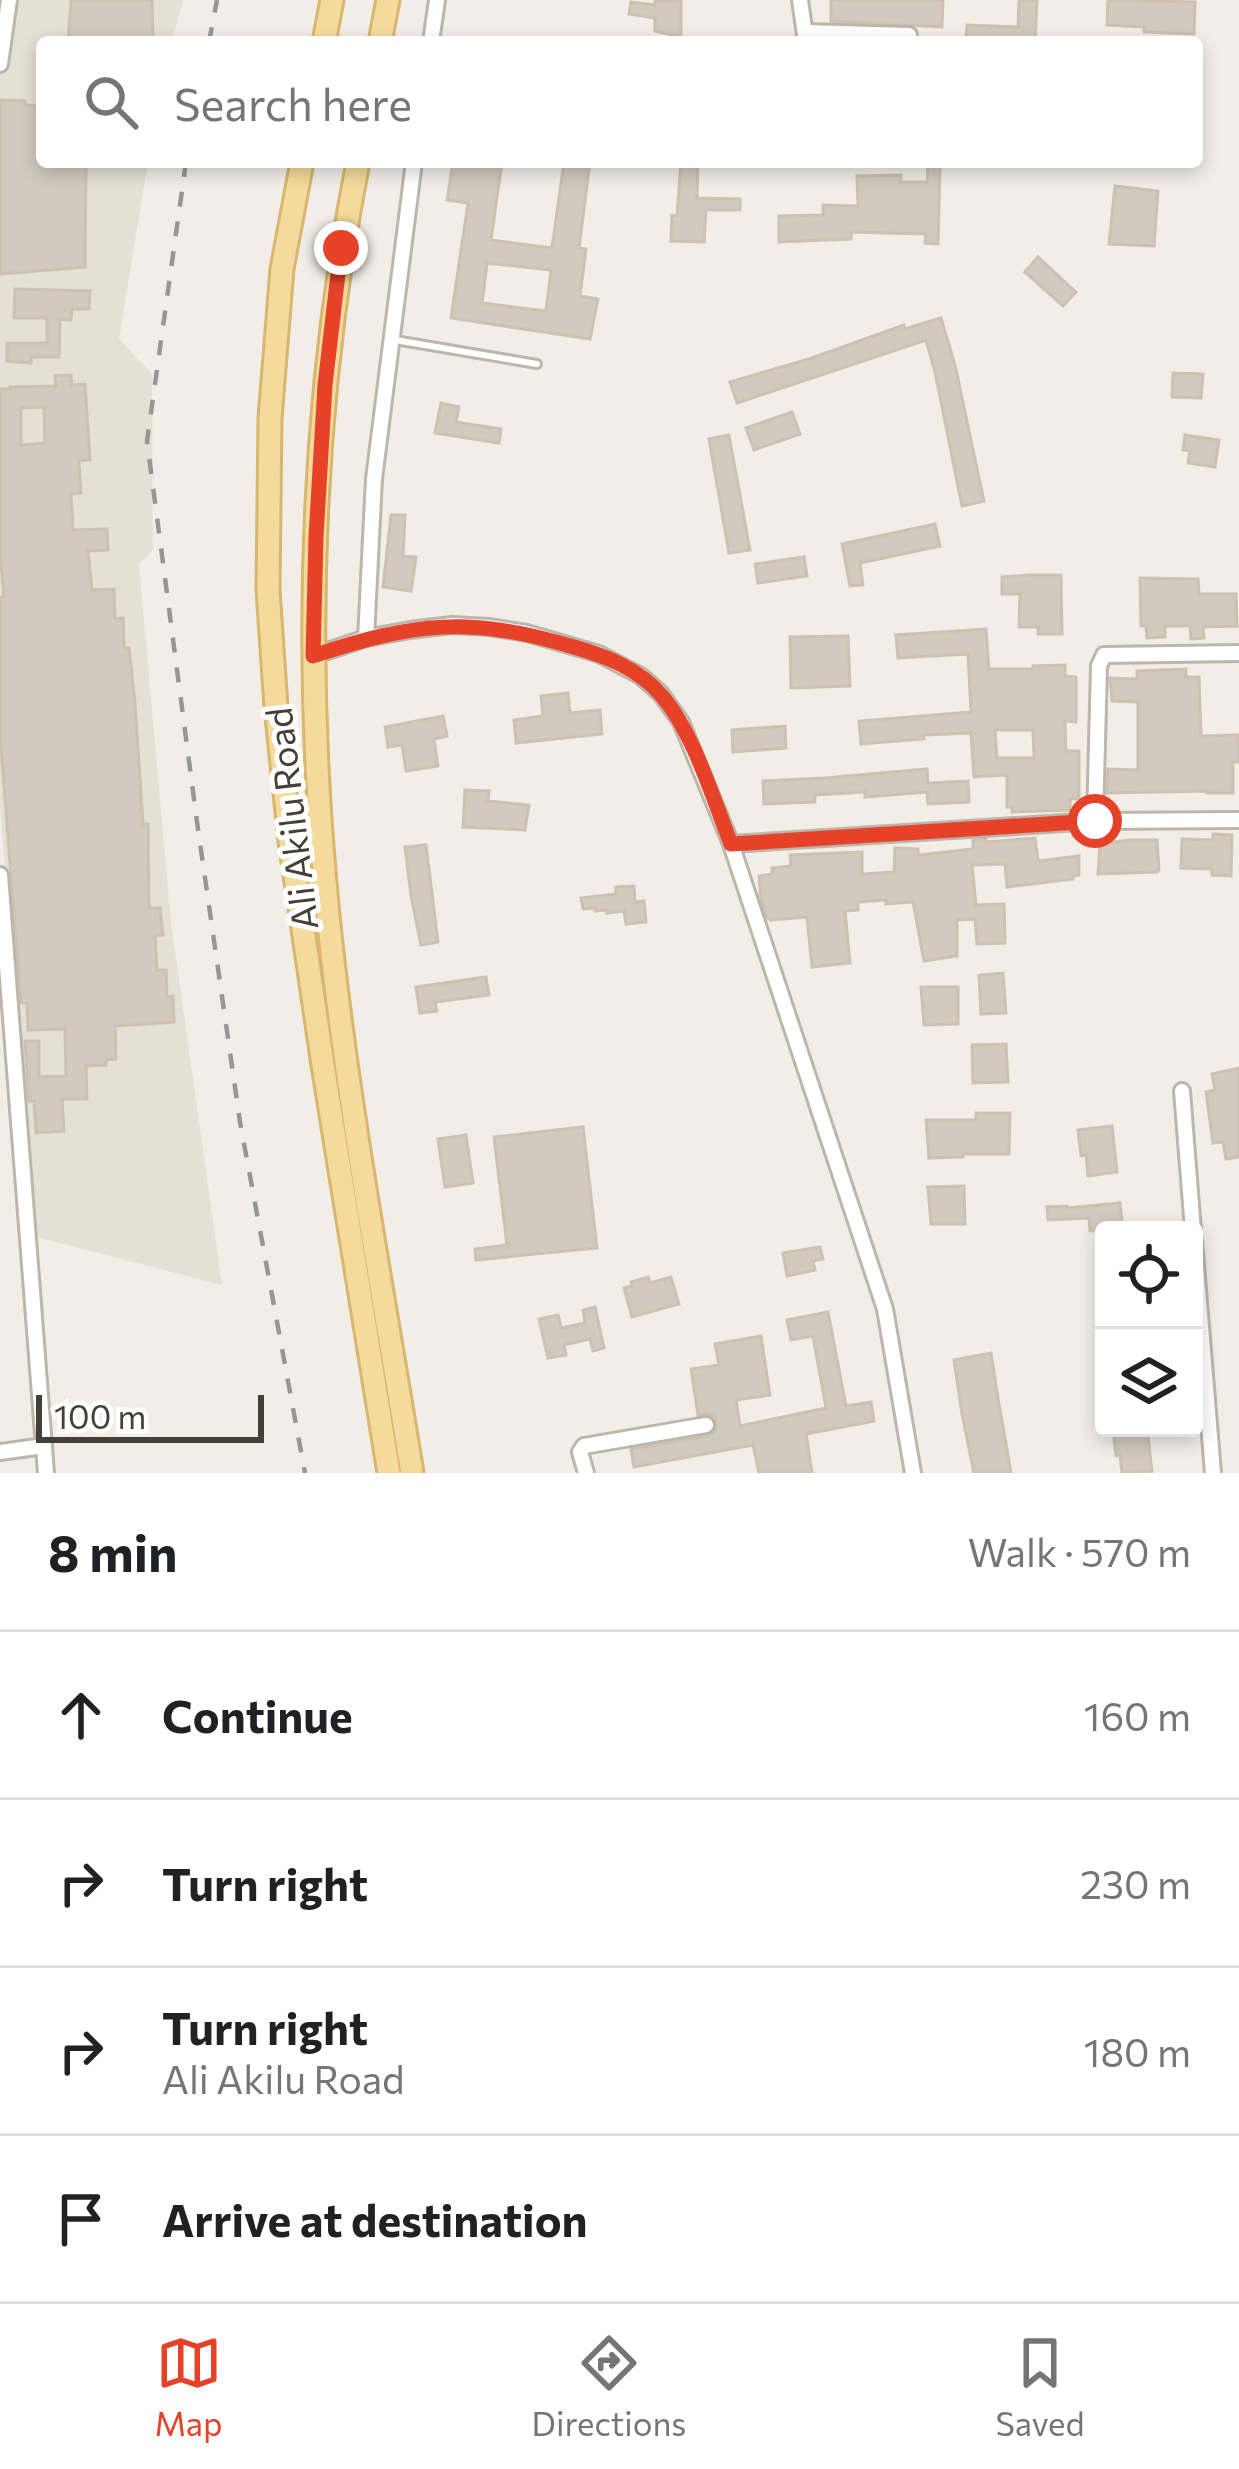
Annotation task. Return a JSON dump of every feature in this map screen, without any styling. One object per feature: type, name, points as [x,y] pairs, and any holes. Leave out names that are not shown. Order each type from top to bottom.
[{"type":"main road","points":[[325,36],[332,0]]},
{"type":"main road","points":[[381,36],[388,0]]},
{"type":"main road","name":"Ali Akilu Road","points":[[301,168],[280,291],[270,418],[268,590],[290,841],[389,1473]]},
{"type":"main road","name":"Ali Akilu Road","points":[[357,168],[341,248],[325,385],[313,656],[318,788],[353,1116],[412,1473]]},
{"type":"street","points":[[0,64],[9,0]]},
{"type":"street","points":[[432,36],[436,0]]},
{"type":"street","points":[[800,0],[806,36]]},
{"type":"street","points":[[858,36],[909,35]]},
{"type":"street","points":[[366,638],[374,479],[413,168]]},
{"type":"street","points":[[313,656],[366,638],[452,625],[489,627],[599,654],[641,676],[661,694],[681,722],[731,844],[885,1309],[914,1473]]},
{"type":"street","points":[[1095,821],[1099,666],[1104,655],[1239,653]]},
{"type":"street","points":[[731,844],[1095,821],[1239,820]]},
{"type":"street","points":[[0,875],[46,1473]]},
{"type":"street","points":[[1182,1091],[1192,1221]]},
{"type":"street","points":[[1201,1329],[1213,1473]]},
{"type":"street","points":[[586,1473],[580,1452],[584,1446],[706,1425]]},
{"type":"street","points":[[0,1452],[44,1446]]},
{"type":"lane","points":[[392,339],[537,364]]},
{"type":"shaded area","points":[[0,0],[183,0],[174,36],[36,36],[36,168],[147,168],[119,339],[152,374],[153,549],[139,564],[171,922],[222,1285],[36,1237],[0,809]]},
{"type":"building","points":[[71,0],[152,0],[153,36],[68,36]]},
{"type":"building","points":[[831,0],[943,0],[942,27],[831,21]]},
{"type":"building","points":[[1019,0],[1037,0],[1035,36],[966,36],[967,25],[1018,27]]},
{"type":"building","points":[[1108,0],[1195,2],[1194,34],[1107,25]]},
{"type":"building","points":[[655,1],[681,1],[681,36],[655,31],[655,18],[629,14],[631,2],[655,5]]},
{"type":"building","points":[[0,100],[25,101],[25,105],[36,106],[36,168],[86,168],[85,267],[0,274]]},
{"type":"building","points":[[452,168],[501,168],[491,240],[552,248],[563,168],[589,168],[579,248],[586,249],[580,296],[598,299],[590,339],[451,318],[468,203],[447,200]],"holes":[[[487,263],[551,270],[546,311],[482,303]]]},
{"type":"building","points":[[681,168],[698,168],[697,198],[740,199],[740,210],[706,210],[704,242],[671,241],[672,215],[677,216]]},
{"type":"building","points":[[928,168],[940,168],[938,244],[925,243],[926,234],[851,232],[851,239],[779,242],[779,216],[823,215],[823,205],[858,206],[857,176],[901,175],[901,182],[927,182]]},
{"type":"building","points":[[1115,186],[1158,191],[1154,246],[1109,244]]},
{"type":"building","points":[[1038,257],[1076,292],[1063,306],[1025,272]]},
{"type":"building","points":[[15,289],[90,291],[89,309],[72,309],[71,320],[60,319],[59,357],[31,357],[31,363],[7,361],[7,343],[47,343],[47,318],[14,318]]},
{"type":"building","points":[[941,318],[984,501],[962,506],[926,340],[737,403],[730,382],[904,325],[905,329]]},
{"type":"building","points":[[1173,373],[1203,374],[1201,398],[1172,397]]},
{"type":"building","points":[[71,375],[72,385],[85,384],[90,460],[79,461],[81,493],[71,494],[73,530],[107,529],[108,550],[88,551],[92,590],[114,589],[115,619],[123,618],[124,648],[129,648],[143,824],[148,824],[149,908],[160,908],[163,935],[155,935],[157,970],[166,970],[174,1022],[115,1026],[116,1059],[86,1066],[87,1099],[62,1099],[64,1131],[36,1133],[25,1041],[39,1041],[39,1077],[66,1076],[65,1029],[28,1030],[27,1003],[21,1003],[0,735],[0,597],[4,597],[0,389],[56,386],[55,376]],"holes":[[[44,407],[45,443],[21,445],[21,408]]]},
{"type":"building","points":[[441,403],[459,407],[456,422],[501,429],[499,443],[435,433]]},
{"type":"building","points":[[792,412],[800,434],[754,450],[746,428]]},
{"type":"building","points":[[729,435],[750,550],[729,553],[709,439]]},
{"type":"building","points":[[1185,435],[1219,440],[1215,467],[1188,463]]},
{"type":"building","points":[[391,515],[405,515],[403,556],[416,557],[411,591],[383,587]]},
{"type":"building","points":[[935,524],[940,546],[860,563],[863,585],[850,586],[842,544]]},
{"type":"building","points":[[804,557],[807,576],[758,583],[755,564]]},
{"type":"building","points":[[1061,575],[1062,634],[1038,634],[1038,627],[1019,627],[1020,594],[1002,594],[1002,577]]},
{"type":"building","points":[[1140,578],[1198,579],[1199,594],[1236,594],[1237,626],[1203,627],[1204,638],[1191,639],[1190,626],[1165,626],[1165,637],[1147,638],[1146,626],[1141,626]]},
{"type":"building","points":[[986,629],[989,669],[1065,665],[1065,676],[1076,677],[1076,722],[1065,721],[1066,751],[1079,751],[1079,799],[1070,799],[1070,810],[1012,812],[1007,807],[1007,775],[974,777],[971,733],[861,744],[859,721],[971,712],[968,654],[898,658],[896,635]],"holes":[[[995,730],[1033,730],[1034,758],[997,758]]]},
{"type":"building","points":[[848,636],[850,686],[791,688],[790,637]]},
{"type":"building","points":[[1186,669],[1186,677],[1199,677],[1201,736],[1239,735],[1233,793],[1107,793],[1108,769],[1138,770],[1138,702],[1112,701],[1110,678],[1137,679],[1137,671]]},
{"type":"building","points":[[568,693],[570,713],[600,710],[602,734],[516,743],[514,720],[543,716],[541,696]]},
{"type":"building","points":[[443,716],[447,736],[434,739],[438,766],[406,771],[402,745],[388,747],[385,727]]},
{"type":"building","points":[[785,726],[786,748],[733,752],[732,730]]},
{"type":"building","points":[[927,769],[928,783],[968,781],[969,802],[928,804],[927,792],[865,797],[865,792],[815,795],[815,802],[764,804],[763,781]]},
{"type":"building","points":[[465,790],[489,791],[488,801],[529,805],[525,830],[463,827]]},
{"type":"building","points":[[1213,834],[1232,835],[1231,876],[1212,875],[1212,869],[1181,868],[1182,839],[1213,840]]},
{"type":"building","points":[[1035,838],[1038,861],[1079,856],[1079,875],[1007,887],[1005,864],[972,865],[976,905],[1004,904],[1005,943],[977,944],[975,919],[957,920],[957,956],[924,961],[913,902],[858,902],[858,910],[845,911],[850,963],[812,967],[807,917],[771,920],[761,900],[759,876],[772,874],[772,868],[791,866],[790,855],[862,852],[862,874],[894,872],[895,848],[918,849],[918,855],[973,849],[973,840]]},
{"type":"building","points":[[1157,840],[1159,870],[1098,874],[1100,844]]},
{"type":"building","points":[[426,845],[438,942],[421,945],[405,847]]},
{"type":"building","points":[[634,886],[635,902],[644,901],[646,922],[626,924],[624,911],[583,909],[581,898],[616,894],[616,887]]},
{"type":"building","points":[[1003,973],[1006,1013],[981,1014],[979,975]]},
{"type":"building","points":[[486,977],[489,995],[435,1002],[437,1011],[420,1013],[416,987]]},
{"type":"building","points":[[921,987],[958,987],[958,1024],[924,1025]]},
{"type":"building","points":[[1006,1044],[1008,1082],[973,1083],[972,1045]]},
{"type":"building","points":[[1239,1068],[1239,1157],[1226,1159],[1223,1142],[1213,1143],[1206,1092],[1215,1090],[1212,1074]]},
{"type":"building","points":[[976,1113],[1010,1113],[1009,1154],[929,1158],[926,1120],[976,1120]]},
{"type":"building","points":[[1112,1126],[1117,1172],[1088,1176],[1078,1130]]},
{"type":"building","points":[[583,1127],[597,1248],[476,1260],[475,1249],[507,1245],[494,1137]]},
{"type":"building","points":[[466,1135],[473,1183],[445,1187],[438,1139]]},
{"type":"building","points":[[964,1186],[965,1224],[931,1224],[928,1187]]},
{"type":"building","points":[[1120,1203],[1122,1221],[1095,1221],[1095,1231],[1090,1231],[1089,1218],[1048,1220],[1047,1207]]},
{"type":"building","points":[[820,1247],[823,1259],[813,1261],[815,1270],[787,1276],[783,1253]]},
{"type":"building","points":[[648,1277],[650,1283],[671,1277],[679,1304],[632,1317],[624,1288]]},
{"type":"building","points":[[595,1307],[604,1348],[593,1351],[590,1339],[564,1345],[566,1355],[548,1358],[539,1319],[558,1315],[561,1328],[585,1323],[583,1310]]},
{"type":"building","points":[[828,1312],[846,1406],[871,1402],[874,1421],[806,1434],[812,1473],[759,1473],[753,1445],[634,1467],[631,1449],[708,1436],[716,1430],[714,1417],[698,1415],[691,1369],[719,1365],[715,1344],[761,1336],[770,1395],[736,1400],[740,1426],[826,1408],[813,1336],[791,1340],[787,1320]]},
{"type":"building","points":[[991,1353],[1011,1473],[974,1473],[962,1414],[954,1360]]},
{"type":"building","points":[[1114,1437],[1148,1437],[1152,1471],[1122,1473],[1120,1455],[1116,1456]]},
{"type":"railway","points":[[210,36],[217,0]]},
{"type":"railway","points":[[185,168],[147,441],[240,1122],[305,1473]]},
{"type":"route","points":[[341,248],[325,385],[313,656],[366,638],[452,625],[527,633],[599,654],[641,676],[681,722],[731,844],[1095,821]]}]
